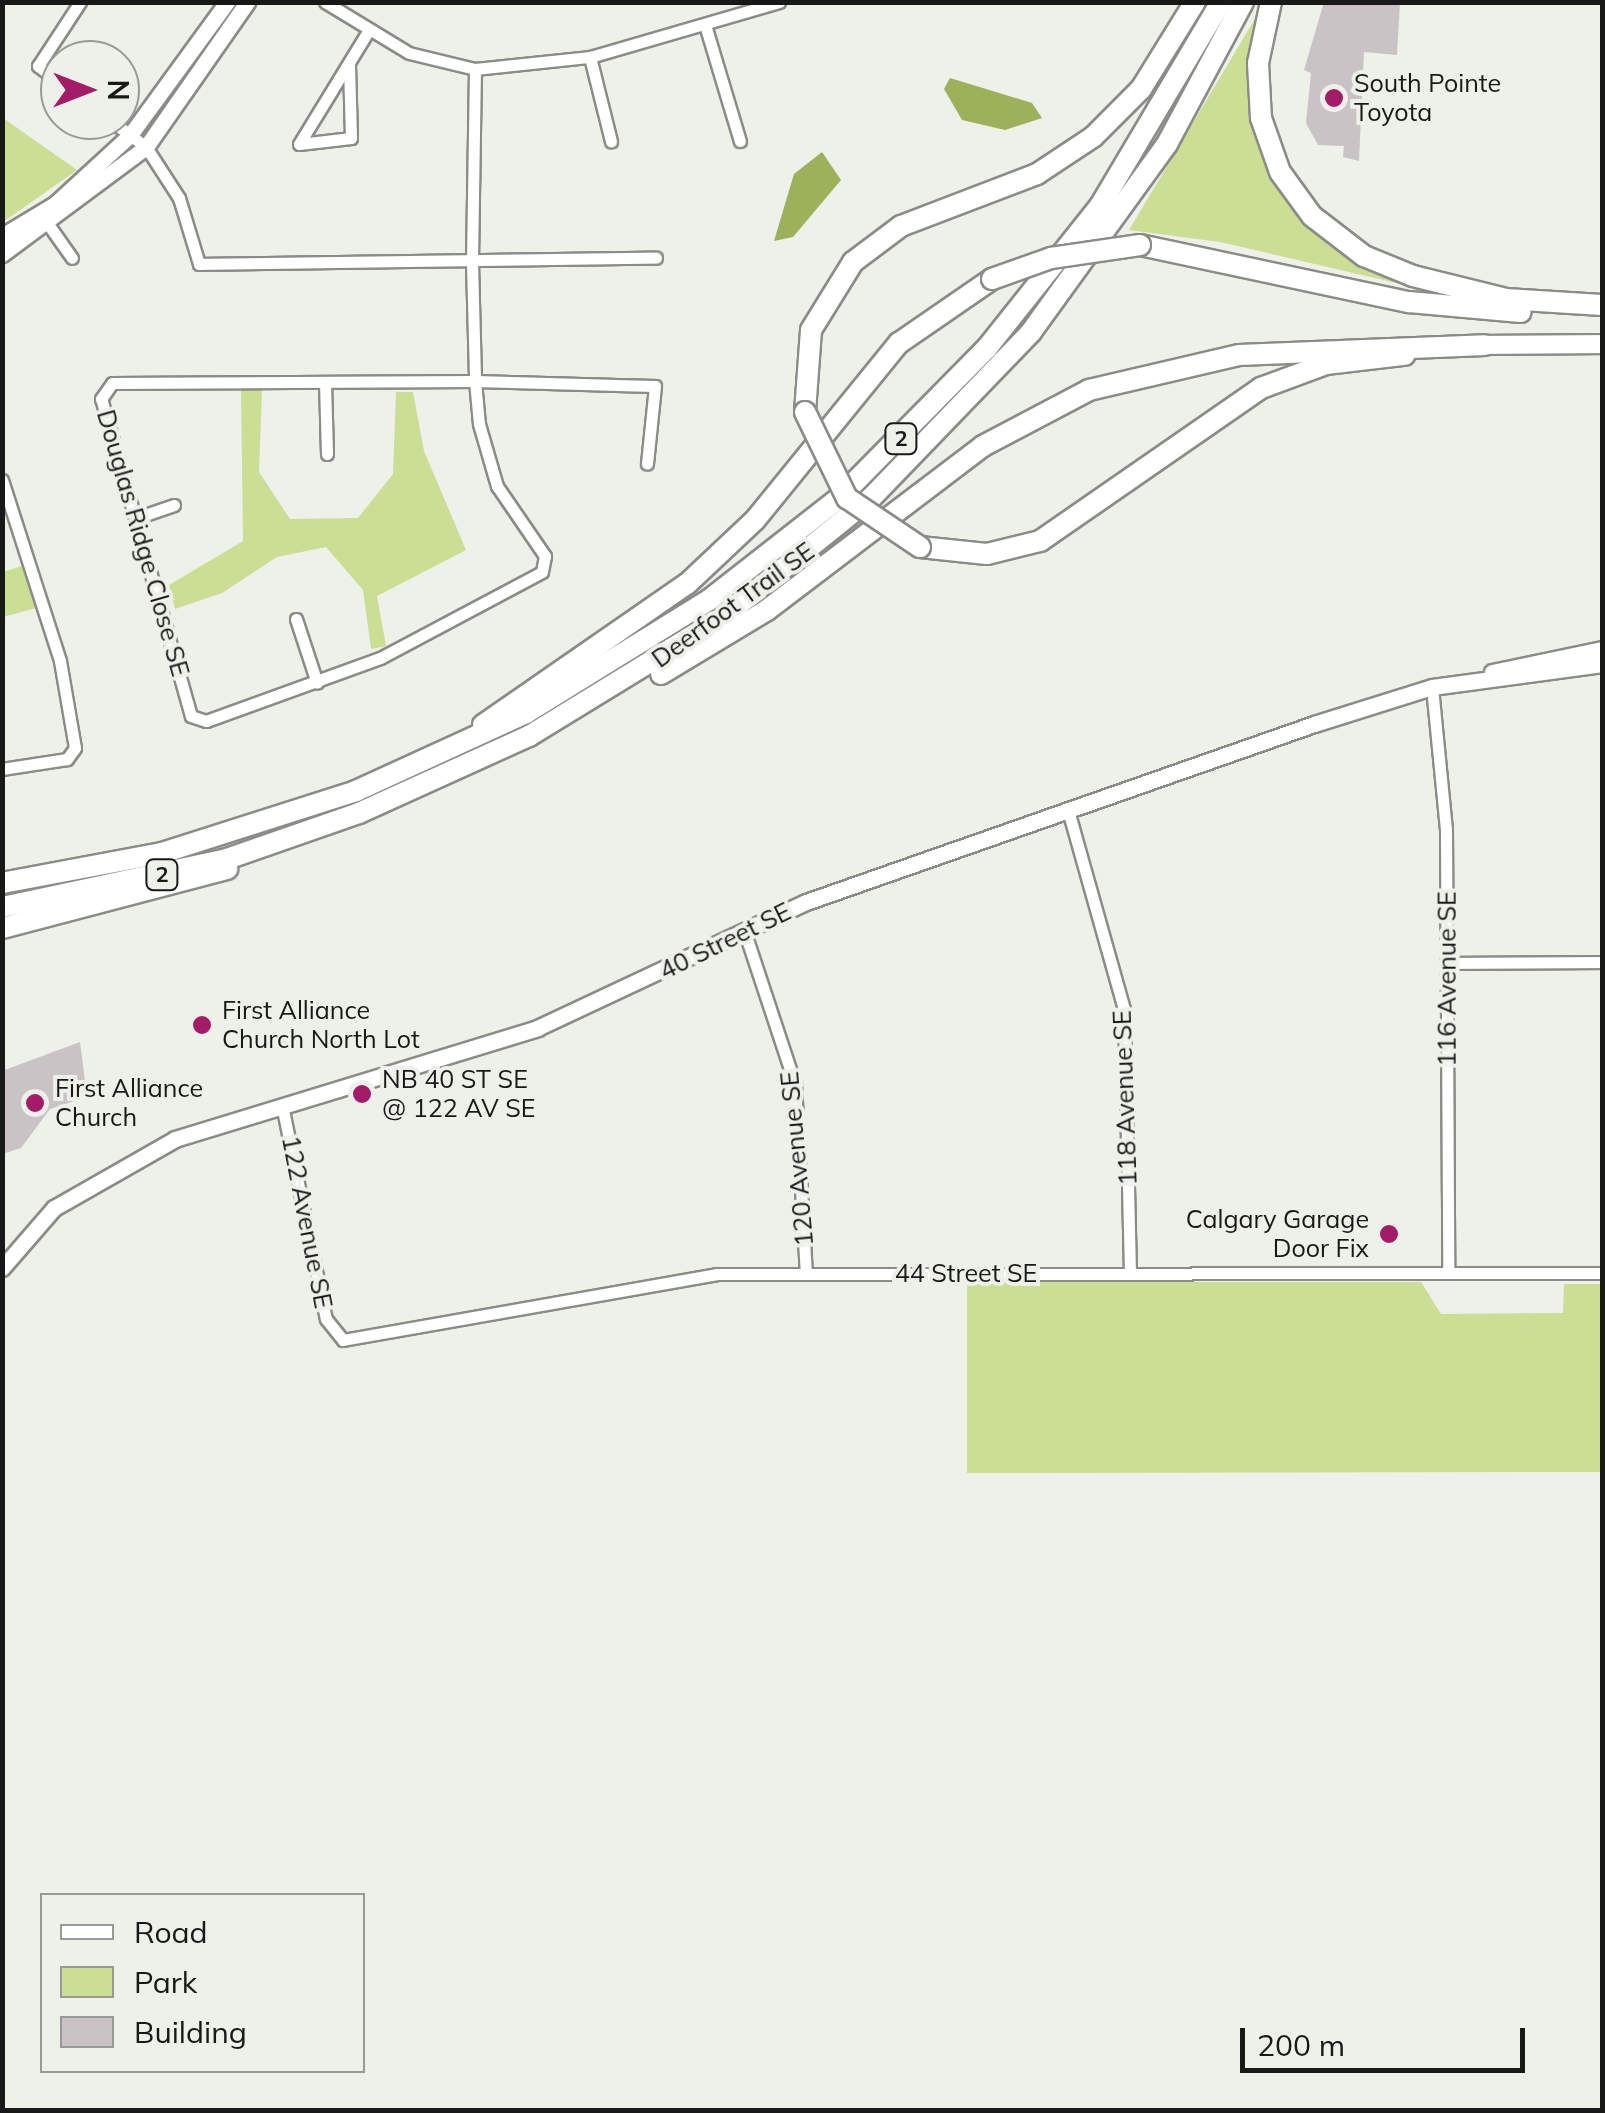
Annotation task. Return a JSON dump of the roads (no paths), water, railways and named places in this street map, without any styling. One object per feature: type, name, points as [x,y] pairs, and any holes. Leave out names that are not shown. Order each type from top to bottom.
[{"type":"highway","points":[[1195,2],[1141,89],[1093,136],[1037,174],[901,226],[853,262],[810,330],[805,412],[848,498],[920,546],[987,554],[1040,542],[1221,412],[1289,376],[1485,345]]},
{"type":"highway","name":"Deerfoot Trail SE","points":[[2,884],[256,827],[456,747],[696,609],[888,452],[1050,274],[1148,133],[1221,2]]},
{"type":"highway","name":"Deerfoot Trail SE","points":[[2,908],[152,877],[318,828],[529,736],[723,617],[925,446],[1085,264],[1192,104],[1243,2]]},
{"type":"highway","points":[[1272,2],[1258,63],[1261,118],[1280,172],[1312,216],[1364,256],[1437,284],[1602,305]]},
{"type":"highway","points":[[456,747],[687,584],[755,520],[899,343],[992,279],[1052,258],[1140,245],[1436,306],[1602,314]]},
{"type":"highway","points":[[529,736],[618,700],[767,610],[983,446],[1089,390],[1239,356],[1485,345]]},
{"type":"highway","points":[[2,928],[200,881],[318,828]]},
{"type":"main road","points":[[1485,345],[1602,344]]},
{"type":"street","points":[[55,40],[80,2]]},
{"type":"street","points":[[140,121],[227,2]]},
{"type":"street","points":[[2,254],[146,148],[247,2]]},
{"type":"street","points":[[325,2],[367,33],[474,69],[590,57],[706,28],[779,2]]},
{"type":"street","points":[[706,28],[740,140]]},
{"type":"street","points":[[349,65],[351,138],[299,144],[295,140],[367,33]]},
{"type":"street","points":[[590,57],[611,141]]},
{"type":"street","name":"Douglas Ridge Close SE","points":[[474,69],[475,381],[497,486],[545,556],[542,572],[422,639],[317,683],[206,721],[191,716],[139,518],[101,399],[112,382],[475,381]]},
{"type":"street","points":[[2,236],[46,221],[125,140]]},
{"type":"street","points":[[136,140],[146,148],[179,198],[199,264],[472,264],[656,258]]},
{"type":"street","points":[[46,221],[72,258]]},
{"type":"street","points":[[475,381],[655,386],[647,464]]},
{"type":"street","points":[[325,382],[327,454]]},
{"type":"street","points":[[2,480],[6,507],[60,661],[75,748],[68,759],[2,769]]},
{"type":"street","points":[[139,518],[174,504]]},
{"type":"street","points":[[296,619],[317,683]]},
{"type":"street","name":"40 Street SE","points":[[1484,676],[1521,660],[1602,649]]},
{"type":"street","name":"40 Street SE","points":[[2,1268],[92,1181],[175,1140],[537,1028],[806,902],[1432,686],[1484,676],[1602,664]]},
{"type":"street","name":"116 Avenue SE","points":[[1432,686],[1446,963],[1448,1272]]},
{"type":"street","name":"118 Avenue SE","points":[[1068,810],[1124,1009],[1130,1274]]},
{"type":"street","name":"120 Avenue SE","points":[[745,933],[795,1084],[806,1273]]},
{"type":"street","points":[[1446,963],[1602,962]]},
{"type":"street","name":"122 Avenue SE","points":[[282,1105],[336,1338]]},
{"type":"street","name":"44 Street SE","points":[[336,1338],[716,1274],[1602,1273]]},
{"type":"place","name":"South Pointe Toyota","points":[[1334,98]]},
{"type":"place","name":"First Alliance Church North Lot","points":[[202,1025]]},
{"type":"place","name":"NB 40 ST SE @ 122 AV SE","points":[[362,1094]]},
{"type":"place","name":"First Alliance Church","points":[[35,1103]]},
{"type":"place","name":"Calgary Garage Door Fix","points":[[1389,1234]]}]
